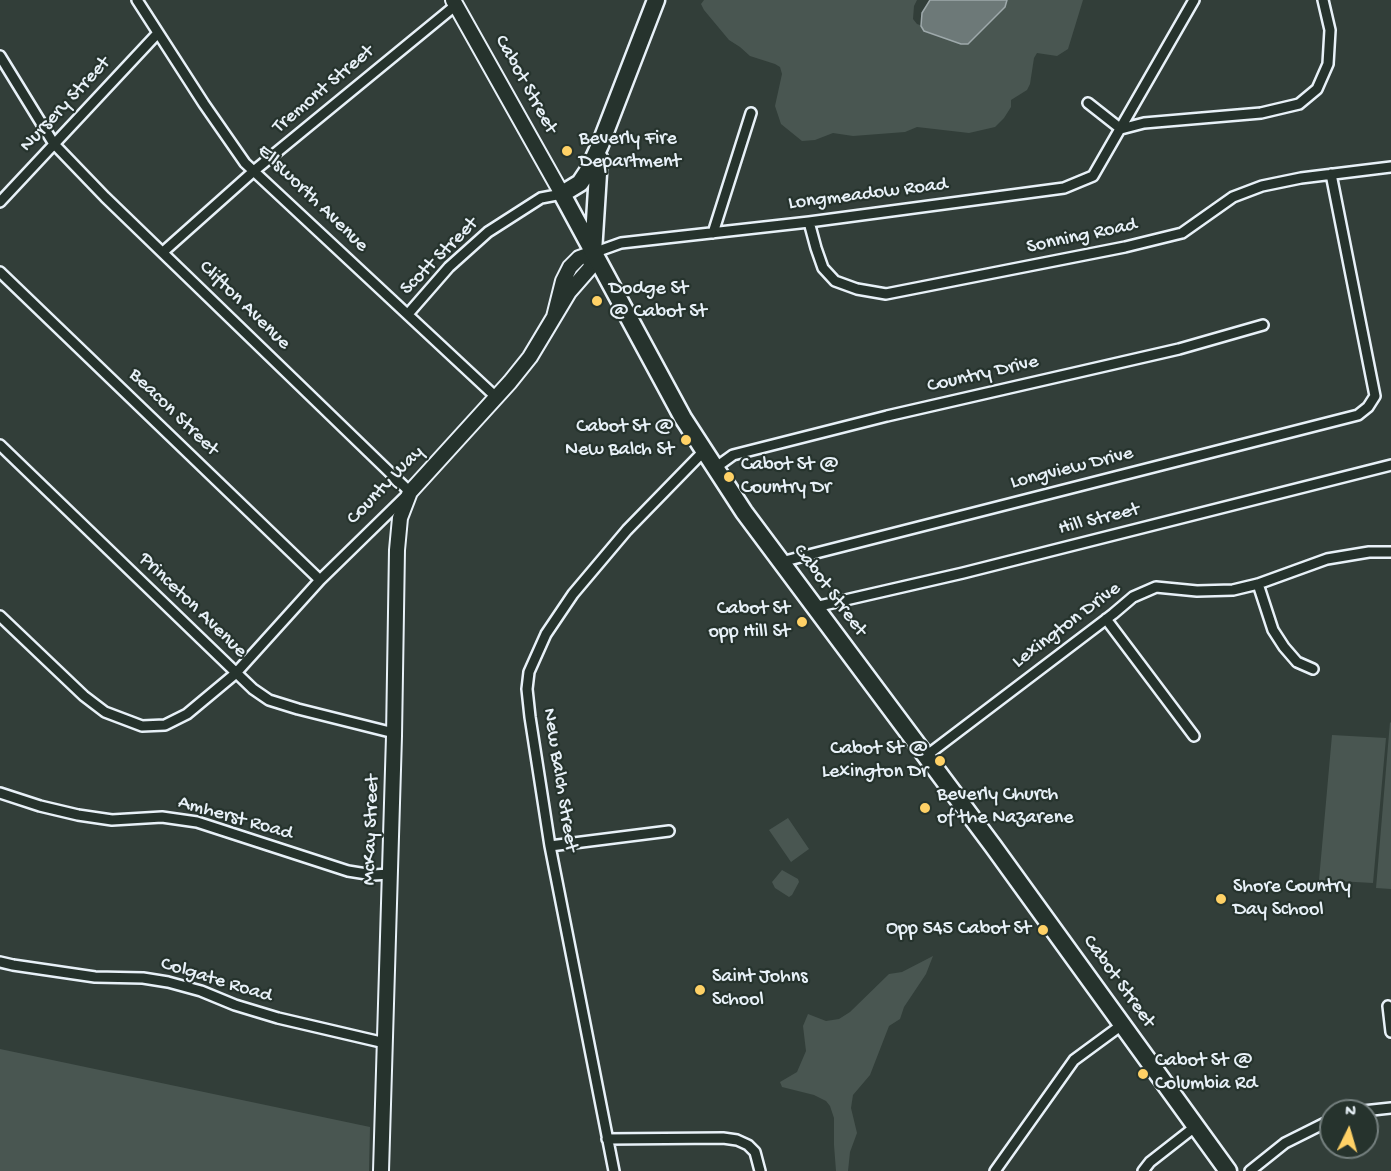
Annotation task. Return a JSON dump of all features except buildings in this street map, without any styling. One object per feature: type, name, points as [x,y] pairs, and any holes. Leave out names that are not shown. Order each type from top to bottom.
[{"type":"highway","points":[[562,194],[584,179],[600,145],[656,0]]},
{"type":"highway","points":[[593,252],[595,192],[600,145]]},
{"type":"highway","name":"Cabot Street","points":[[562,194],[683,418],[744,512],[1123,1024],[1228,1171]]},
{"type":"main road","name":"Cabot Street","points":[[454,2],[562,194]]},
{"type":"main road","name":"County Way","points":[[410,492],[530,357],[554,317],[563,281],[570,267],[579,258],[593,252]]},
{"type":"main road","name":"McKay Street","points":[[381,1171],[398,531],[410,492]]},
{"type":"street","name":"Ellsworth Avenue","points":[[137,0],[245,163],[496,397]]},
{"type":"street","name":"Longmeadow Road","points":[[593,252],[621,243],[809,222],[1064,188],[1093,176],[1194,0]]},
{"type":"street","points":[[1088,103],[1121,129],[1144,123],[1261,113],[1299,104],[1317,89],[1328,64],[1330,30],[1323,0]]},
{"type":"street","name":"Tremont Street","points":[[162,252],[255,170],[454,2]]},
{"type":"street","name":"Nursery Street","points":[[0,202],[158,33]]},
{"type":"street","name":"Clifton Avenue","points":[[0,56],[54,144],[105,197],[410,492]]},
{"type":"street","points":[[713,233],[751,113]]},
{"type":"street","name":"Sonning Road","points":[[809,222],[823,268],[835,281],[857,289],[885,294],[1114,249],[1182,233],[1233,196],[1262,186],[1331,174],[1391,167]]},
{"type":"street","name":"Longview Drive","points":[[781,562],[1358,415],[1368,408],[1375,396],[1331,174]]},
{"type":"street","name":"Scott Street","points":[[408,314],[449,267],[488,232],[542,198],[562,194]]},
{"type":"street","name":"Beacon Street","points":[[0,272],[320,580]]},
{"type":"street","name":"Country Drive","points":[[715,468],[733,455],[887,416],[1179,349],[1263,326]]},
{"type":"street","name":"Princeton Avenue","points":[[0,445],[236,674],[269,700],[298,710],[394,733]]},
{"type":"street","name":"New Balch Street","points":[[614,1171],[538,776],[527,689],[529,672],[546,634],[573,594],[627,530],[704,451]]},
{"type":"street","name":"Hill Street","points":[[815,607],[963,573],[1391,465]]},
{"type":"street","name":"County Way","points":[[0,616],[84,696],[105,712],[142,726],[165,725],[187,714],[236,674],[320,580],[410,492]]},
{"type":"street","name":"Lexington Drive","points":[[926,756],[1133,597],[1156,587],[1197,591],[1233,590],[1258,584],[1327,559],[1369,552],[1391,552]]},
{"type":"street","points":[[1258,584],[1273,630],[1284,647],[1297,662],[1313,669]]},
{"type":"street","points":[[1106,619],[1194,736]]},
{"type":"street","name":"Amherst Road","points":[[0,792],[40,806],[78,815],[112,820],[162,817],[197,822],[348,871],[373,875],[390,874]]},
{"type":"street","points":[[550,846],[669,831]]},
{"type":"street","name":"Colgate Road","points":[[0,962],[95,977],[143,978],[168,982],[278,1018],[385,1043]]},
{"type":"street","points":[[1388,1005],[1391,1032]]},
{"type":"street","points":[[995,1171],[1074,1060],[1123,1024]]},
{"type":"street","points":[[1143,1171],[1150,1162],[1196,1126]]},
{"type":"street","points":[[1250,1171],[1285,1143],[1319,1126]]},
{"type":"street","points":[[607,1139],[723,1138],[737,1140],[747,1144],[755,1152],[760,1171]]},
{"type":"shaded area","points":[[704,0],[917,0],[913,19],[917,24],[954,37],[997,0],[1083,0],[1068,49],[1057,56],[1037,53],[1027,90],[1011,100],[1011,107],[995,127],[969,133],[917,127],[905,132],[853,136],[833,133],[815,140],[802,141],[781,124],[775,106],[782,74],[780,67],[750,56],[729,40],[704,10],[701,4]]},
{"type":"shaded area","points":[[930,0],[1007,0],[1005,7],[968,44],[961,44],[924,31],[921,26],[922,13]]},
{"type":"shaded area","points":[[1391,723],[1391,889],[1376,888]]},
{"type":"shaded area","points":[[1332,735],[1386,738],[1373,883],[1319,880]]},
{"type":"shaded area","points":[[788,818],[809,849],[791,862],[769,830]]},
{"type":"shaded area","points":[[782,870],[798,879],[799,882],[789,897],[775,888],[772,882]]},
{"type":"shaded area","points":[[933,956],[926,974],[904,1007],[900,1019],[889,1026],[870,1075],[853,1095],[851,1108],[857,1133],[850,1152],[848,1171],[836,1171],[834,1118],[830,1106],[826,1101],[814,1095],[782,1087],[780,1082],[797,1072],[806,1051],[803,1026],[808,1014],[826,1021],[839,1019],[850,1012],[889,974],[902,972]]},
{"type":"shaded area","points":[[0,1049],[370,1127],[369,1171],[0,1171]]},
{"type":"place","name":"Beverly Fire Department","points":[[567,151]]},
{"type":"place","name":"Dodge St @ Cabot St","points":[[597,301]]},
{"type":"place","name":"Cabot St @ New Balch St","points":[[686,440]]},
{"type":"place","name":"Cabot St @ Country Dr","points":[[729,477]]},
{"type":"place","name":"Cabot St opp Hill St","points":[[802,622]]},
{"type":"place","name":"Cabot St @ Lexington Dr","points":[[940,761]]},
{"type":"place","name":"Beverly Church of the Nazarene","points":[[925,808]]},
{"type":"place","name":"Shore Country Day School","points":[[1221,899]]},
{"type":"place","name":"Opp 545 Cabot St","points":[[1043,930]]},
{"type":"place","name":"Saint Johns School","points":[[700,990]]},
{"type":"place","name":"Cabot St @ Columbia Rd","points":[[1143,1074]]}]
